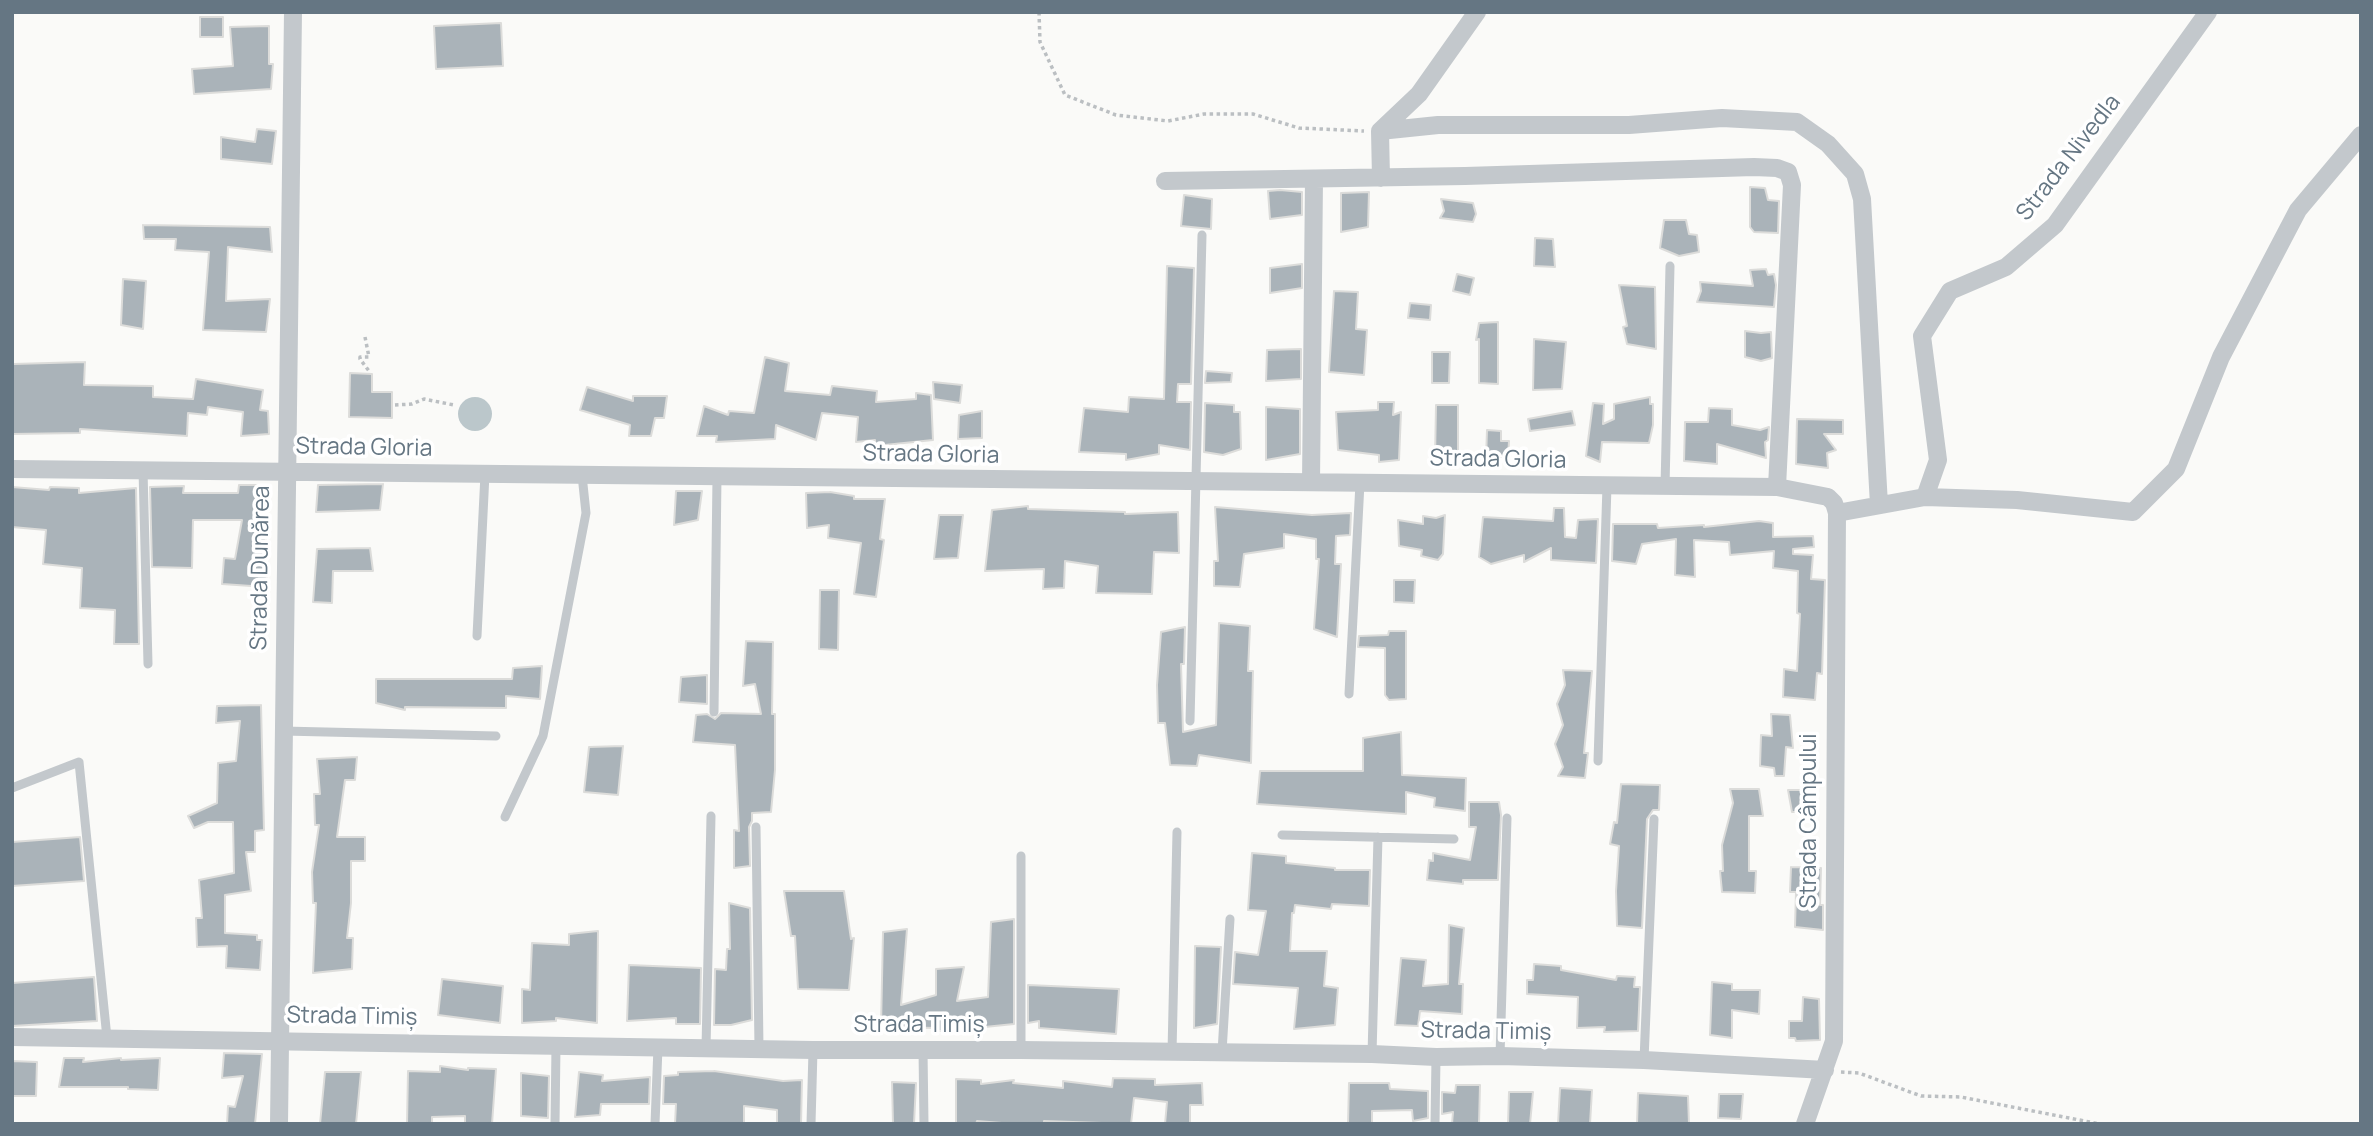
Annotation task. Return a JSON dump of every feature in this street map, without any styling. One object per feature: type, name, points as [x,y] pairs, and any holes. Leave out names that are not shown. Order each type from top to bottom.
[{"type":"street","name":"Strada Dunărea","points":[[279,1124],[293,12]]},
{"type":"street","points":[[1381,178],[1380,131],[1419,94],[1477,12]]},
{"type":"street","name":"Strada Nivedla","points":[[1925,497],[1938,460],[1922,336],[1950,291],[2006,267],[2055,225],[2208,12]]},
{"type":"street","points":[[1380,131],[1438,125],[1629,125],[1723,118],[1797,122],[1828,144],[1856,174],[1862,199],[1880,505]]},
{"type":"street","points":[[1837,513],[1925,497],[2017,500],[2133,512],[2176,469],[2221,357],[2298,210],[2361,135]]},
{"type":"street","points":[[1165,181],[1381,178],[1754,167],[1777,168],[1788,172],[1792,185],[1777,487]]},
{"type":"street","points":[[1311,482],[1314,179]]},
{"type":"street","name":"Strada Gloria","points":[[12,469],[1777,487],[1828,497],[1834,503],[1837,513]]},
{"type":"street","name":"Strada Câmpului","points":[[1805,1124],[1834,1041],[1837,513]]},
{"type":"street","name":"Strada Timiș","points":[[12,1037],[813,1051],[1021,1050],[1500,1056],[1644,1060],[1825,1070]]},
{"type":"lane","points":[[1190,721],[1202,235]]},
{"type":"lane","points":[[1665,487],[1670,266]]},
{"type":"lane","points":[[143,470],[148,664]]},
{"type":"lane","points":[[478,636],[485,474]]},
{"type":"lane","points":[[505,817],[542,736],[586,513],[582,475]]},
{"type":"lane","points":[[714,712],[717,477]]},
{"type":"lane","points":[[1349,694],[1360,483]]},
{"type":"lane","points":[[1598,761],[1607,486]]},
{"type":"lane","points":[[283,731],[496,736]]},
{"type":"lane","points":[[12,788],[79,762],[107,1038]]},
{"type":"lane","points":[[706,1048],[711,817]]},
{"type":"lane","points":[[1500,1056],[1507,818]]},
{"type":"lane","points":[[1644,1060],[1654,819]]},
{"type":"lane","points":[[756,827],[758,1048]]},
{"type":"lane","points":[[1172,1052],[1177,832]]},
{"type":"lane","points":[[1282,835],[1454,839]]},
{"type":"lane","points":[[1372,1054],[1378,837]]},
{"type":"lane","points":[[1021,856],[1021,1050]]},
{"type":"lane","points":[[1222,1052],[1230,919]]},
{"type":"lane","points":[[555,1124],[556,1045]]},
{"type":"lane","points":[[655,1124],[658,1047]]},
{"type":"lane","points":[[923,1050],[924,1124]]},
{"type":"lane","points":[[811,1124],[813,1051]]},
{"type":"lane","points":[[1435,1124],[1436,1057]]},
{"type":"path","points":[[1038,12],[1040,42],[1065,95],[1116,115],[1168,121],[1204,114],[1253,114],[1299,128],[1380,131]]},
{"type":"path","points":[[365,337],[369,357],[360,359],[369,371]]},
{"type":"path","points":[[396,405],[412,404],[424,399],[454,405]]},
{"type":"path","points":[[1825,1070],[1859,1073],[1921,1096],[1961,1097],[2100,1124]]},
{"type":"shaded area","points":[[475,397],[487,402],[492,414],[487,426],[475,431],[463,426],[458,414],[463,402]]},
{"type":"building","points":[[200,17],[223,17],[223,37],[200,37]]},
{"type":"building","points":[[501,23],[503,66],[436,69],[434,26]]},
{"type":"building","points":[[269,26],[269,64],[273,64],[271,89],[194,94],[192,69],[233,66],[230,27]]},
{"type":"building","points":[[257,129],[276,131],[272,164],[221,159],[221,137],[255,142]]},
{"type":"building","points":[[1750,187],[1765,188],[1768,200],[1779,201],[1778,233],[1754,232],[1750,227]]},
{"type":"building","points":[[1268,191],[1302,192],[1302,215],[1270,219]]},
{"type":"building","points":[[1369,192],[1368,227],[1341,232],[1341,193]]},
{"type":"building","points":[[1184,195],[1212,199],[1211,229],[1181,226]]},
{"type":"building","points":[[1441,199],[1473,203],[1476,214],[1473,222],[1440,218],[1444,211]]},
{"type":"building","points":[[1664,220],[1686,220],[1689,234],[1697,235],[1699,252],[1679,256],[1660,248]]},
{"type":"building","points":[[143,225],[270,227],[272,252],[228,247],[226,301],[270,299],[266,332],[203,330],[209,252],[175,250],[176,239],[144,239]]},
{"type":"building","points":[[1535,238],[1553,239],[1555,267],[1534,266]]},
{"type":"building","points":[[1302,264],[1302,288],[1270,293],[1270,268]]},
{"type":"building","points":[[1167,266],[1194,268],[1191,384],[1178,384],[1177,402],[1191,402],[1190,450],[1159,445],[1159,454],[1126,460],[1126,454],[1079,452],[1084,408],[1128,412],[1129,397],[1164,399]]},
{"type":"building","points":[[1766,269],[1768,275],[1774,274],[1774,307],[1697,302],[1701,291],[1700,282],[1753,286],[1750,270]]},
{"type":"building","points":[[1457,274],[1474,278],[1470,295],[1453,291]]},
{"type":"building","points":[[123,279],[146,281],[143,329],[121,325]]},
{"type":"building","points":[[1619,285],[1655,287],[1656,349],[1627,344],[1623,327],[1627,326]]},
{"type":"building","points":[[1334,291],[1358,292],[1356,329],[1367,330],[1364,375],[1329,372]]},
{"type":"building","points":[[1410,303],[1431,305],[1430,320],[1408,318]]},
{"type":"building","points":[[1498,322],[1498,384],[1479,383],[1479,339],[1476,340],[1479,323]]},
{"type":"building","points":[[1745,331],[1771,332],[1772,358],[1761,361],[1745,357]]},
{"type":"building","points":[[1534,339],[1566,342],[1562,389],[1533,390]]},
{"type":"building","points":[[1301,349],[1301,379],[1266,381],[1267,350]]},
{"type":"building","points":[[1432,352],[1450,352],[1449,383],[1432,383]]},
{"type":"building","points":[[765,357],[789,363],[785,391],[830,395],[832,386],[877,391],[876,402],[916,399],[916,393],[931,395],[933,440],[875,446],[875,440],[856,442],[858,417],[822,413],[816,440],[776,425],[775,439],[716,442],[717,436],[697,436],[704,406],[728,415],[729,411],[754,413]]},
{"type":"building","points":[[85,362],[84,385],[153,386],[153,397],[193,399],[196,379],[263,390],[260,410],[268,411],[269,434],[241,436],[243,412],[208,407],[207,415],[188,413],[187,436],[80,429],[80,433],[12,434],[13,364]]},
{"type":"building","points":[[1206,371],[1232,373],[1231,382],[1205,383]]},
{"type":"building","points":[[350,373],[372,374],[372,392],[392,392],[392,418],[349,417]]},
{"type":"building","points":[[933,382],[962,385],[960,403],[934,399]]},
{"type":"building","points":[[587,387],[633,401],[633,396],[667,396],[664,418],[655,418],[651,436],[629,436],[630,425],[580,410]]},
{"type":"building","points":[[1650,397],[1650,404],[1653,404],[1653,425],[1649,443],[1602,442],[1600,462],[1586,456],[1593,403],[1604,404],[1603,424],[1614,419],[1614,404]]},
{"type":"building","points":[[1378,402],[1394,402],[1393,415],[1401,412],[1399,460],[1379,462],[1379,455],[1338,450],[1336,412],[1378,410]]},
{"type":"building","points":[[1205,403],[1234,405],[1234,412],[1240,412],[1241,449],[1223,455],[1204,452]]},
{"type":"building","points":[[1436,405],[1458,405],[1458,457],[1435,459]]},
{"type":"building","points":[[1266,407],[1300,409],[1300,454],[1266,460]]},
{"type":"building","points":[[1709,408],[1732,409],[1732,425],[1760,430],[1769,427],[1768,440],[1765,442],[1766,458],[1717,444],[1717,464],[1684,461],[1685,422],[1708,422]]},
{"type":"building","points":[[982,411],[982,438],[958,439],[959,415]]},
{"type":"building","points":[[1572,411],[1575,425],[1530,431],[1528,419]]},
{"type":"building","points":[[1797,419],[1843,420],[1843,434],[1824,434],[1836,450],[1827,453],[1828,468],[1796,464]]},
{"type":"building","points":[[1487,430],[1501,431],[1501,441],[1509,441],[1508,459],[1486,459]]},
{"type":"building","points":[[383,484],[380,510],[316,512],[318,485]]},
{"type":"building","points":[[239,485],[265,485],[263,531],[267,532],[263,561],[268,562],[266,587],[222,584],[224,558],[235,559],[242,520],[193,520],[192,568],[152,567],[150,487],[184,486],[183,493],[238,493]]},
{"type":"building","points":[[12,487],[49,490],[50,487],[79,488],[79,493],[136,488],[139,644],[114,644],[115,610],[80,608],[82,568],[43,564],[46,530],[12,527]]},
{"type":"building","points":[[676,491],[702,491],[698,520],[674,525]]},
{"type":"building","points":[[830,492],[854,496],[854,499],[885,499],[880,539],[884,540],[876,597],[854,594],[861,543],[828,538],[829,525],[807,528],[806,493]]},
{"type":"building","points":[[1028,506],[1028,509],[1125,514],[1178,512],[1179,553],[1154,552],[1152,594],[1096,593],[1098,566],[1065,561],[1064,588],[1043,589],[1044,569],[985,571],[992,510]]},
{"type":"building","points":[[1215,507],[1312,515],[1351,513],[1350,535],[1336,536],[1335,564],[1341,564],[1337,637],[1314,629],[1319,559],[1316,559],[1316,539],[1284,534],[1284,548],[1244,554],[1240,587],[1214,586],[1214,561],[1218,561]]},
{"type":"building","points":[[1554,508],[1564,508],[1565,537],[1576,538],[1578,520],[1598,519],[1596,563],[1551,560],[1551,548],[1524,562],[1524,555],[1491,564],[1479,557],[1483,517],[1553,521]]},
{"type":"building","points":[[939,515],[963,515],[958,558],[934,559]]},
{"type":"building","points":[[1445,515],[1443,554],[1438,560],[1421,556],[1422,550],[1399,546],[1398,520],[1423,524],[1423,516],[1436,518]]},
{"type":"building","points":[[1759,521],[1773,523],[1773,537],[1813,536],[1814,547],[1793,549],[1793,554],[1813,555],[1811,579],[1825,580],[1822,674],[1817,673],[1815,700],[1783,697],[1784,669],[1797,671],[1800,614],[1797,613],[1798,571],[1773,568],[1774,551],[1730,555],[1729,542],[1694,540],[1695,577],[1675,575],[1676,539],[1642,544],[1636,564],[1612,561],[1613,524],[1657,524],[1658,528],[1704,527]]},
{"type":"building","points":[[370,548],[373,571],[333,571],[332,603],[313,602],[317,549]]},
{"type":"building","points":[[1394,580],[1415,580],[1414,603],[1394,602]]},
{"type":"building","points":[[820,590],[839,590],[838,650],[819,649]]},
{"type":"building","points":[[1219,623],[1250,626],[1248,671],[1253,671],[1251,763],[1199,755],[1197,766],[1170,765],[1165,723],[1158,723],[1157,685],[1161,632],[1185,627],[1184,664],[1181,664],[1183,732],[1216,725]]},
{"type":"building","points":[[1389,631],[1406,631],[1406,699],[1389,700],[1385,695],[1385,648],[1358,647],[1359,636],[1388,635]]},
{"type":"building","points":[[746,641],[773,642],[772,714],[775,714],[775,770],[771,812],[752,813],[749,827],[750,866],[734,868],[734,830],[739,831],[735,745],[693,742],[696,715],[707,714],[715,719],[721,713],[761,714],[755,684],[743,686]]},
{"type":"building","points":[[542,666],[540,699],[506,696],[506,708],[405,707],[405,710],[376,703],[376,679],[512,679],[513,668]]},
{"type":"building","points":[[1563,670],[1592,671],[1584,753],[1588,753],[1585,778],[1558,776],[1563,767],[1555,744],[1563,725],[1557,704],[1565,685]]},
{"type":"building","points":[[707,675],[707,704],[679,702],[681,677]]},
{"type":"building","points":[[261,705],[264,830],[255,831],[255,852],[246,852],[251,891],[225,895],[225,933],[257,935],[257,940],[262,940],[260,970],[226,968],[227,946],[197,947],[196,918],[202,918],[199,880],[234,873],[233,822],[208,822],[194,828],[188,816],[217,803],[218,763],[236,761],[240,721],[216,723],[217,706]]},
{"type":"building","points":[[1771,714],[1790,715],[1793,748],[1786,747],[1784,776],[1775,776],[1774,768],[1760,766],[1761,735],[1772,736]]},
{"type":"building","points":[[1401,732],[1402,775],[1466,778],[1465,811],[1434,807],[1435,798],[1406,792],[1406,814],[1257,804],[1260,771],[1363,771],[1363,738]]},
{"type":"building","points":[[623,746],[618,795],[584,792],[589,747]]},
{"type":"building","points":[[357,757],[355,780],[345,780],[337,837],[365,837],[365,861],[351,861],[351,903],[347,938],[353,938],[352,969],[313,973],[316,903],[313,903],[312,872],[319,825],[315,825],[314,794],[320,794],[317,759]]},
{"type":"building","points":[[1621,784],[1660,785],[1659,810],[1653,810],[1647,819],[1642,928],[1617,926],[1619,846],[1610,844],[1614,822],[1617,823]]},
{"type":"building","points":[[1730,789],[1759,789],[1763,816],[1749,816],[1749,871],[1756,871],[1755,893],[1722,892],[1722,845],[1733,803]]},
{"type":"building","points":[[1788,790],[1809,790],[1818,812],[1792,812]]},
{"type":"building","points":[[1469,802],[1499,802],[1501,815],[1498,880],[1463,880],[1463,884],[1427,880],[1429,860],[1433,861],[1433,853],[1470,860],[1476,827],[1469,827]]},
{"type":"building","points":[[80,837],[84,881],[12,886],[12,842]]},
{"type":"building","points":[[1252,853],[1286,856],[1286,863],[1335,870],[1370,870],[1369,906],[1332,904],[1331,909],[1295,905],[1292,913],[1290,951],[1327,951],[1324,986],[1338,988],[1335,1025],[1294,1029],[1298,988],[1233,984],[1235,952],[1258,955],[1266,911],[1248,910]]},
{"type":"building","points":[[1791,867],[1821,868],[1820,905],[1823,905],[1823,930],[1795,927],[1796,892],[1790,892]]},
{"type":"building","points":[[784,891],[844,891],[851,939],[854,938],[849,990],[798,989],[795,936],[791,936]]},
{"type":"building","points":[[729,903],[750,908],[752,1020],[731,1025],[714,1025],[715,969],[726,970],[727,949],[730,949]]},
{"type":"building","points":[[1014,919],[1014,1024],[975,1028],[974,1031],[881,1027],[883,932],[907,929],[901,1005],[936,995],[936,969],[964,967],[957,1001],[988,997],[991,922]]},
{"type":"building","points":[[1449,925],[1464,928],[1459,984],[1463,984],[1462,1014],[1420,1011],[1418,1026],[1395,1025],[1401,958],[1426,960],[1423,986],[1448,984]]},
{"type":"building","points":[[598,931],[597,1023],[556,1018],[556,1021],[522,1023],[522,989],[530,990],[532,943],[569,945],[569,934]]},
{"type":"building","points":[[1195,946],[1221,947],[1217,1024],[1194,1028]]},
{"type":"building","points":[[1534,964],[1561,966],[1561,970],[1616,980],[1617,976],[1635,977],[1634,987],[1640,987],[1638,1031],[1604,1032],[1605,1027],[1577,1028],[1578,997],[1527,994],[1527,980],[1533,980]]},
{"type":"building","points":[[629,965],[701,968],[700,1024],[676,1024],[676,1018],[627,1021]]},
{"type":"building","points":[[94,977],[97,1021],[12,1026],[12,983]]},
{"type":"building","points":[[442,979],[503,986],[500,1023],[438,1015]]},
{"type":"building","points":[[1712,982],[1732,984],[1732,990],[1760,990],[1759,1014],[1732,1010],[1732,1038],[1710,1035]]},
{"type":"building","points":[[1028,985],[1119,989],[1116,1034],[1039,1028],[1039,1021],[1028,1023]]},
{"type":"building","points":[[1803,997],[1819,999],[1820,1040],[1796,1041],[1795,1038],[1789,1038],[1789,1021],[1802,1021]]},
{"type":"building","points":[[224,1053],[262,1054],[255,1124],[227,1124],[228,1106],[235,1107],[243,1076],[222,1078]]},
{"type":"building","points":[[64,1058],[84,1058],[83,1062],[160,1058],[158,1090],[59,1087]]},
{"type":"building","points":[[12,1061],[37,1062],[36,1096],[12,1096]]},
{"type":"building","points":[[440,1066],[468,1070],[496,1069],[492,1124],[465,1124],[465,1116],[432,1117],[432,1124],[407,1124],[408,1071],[440,1072]]},
{"type":"building","points":[[714,1071],[783,1081],[802,1080],[801,1124],[777,1124],[777,1110],[744,1106],[744,1124],[675,1124],[676,1104],[663,1104],[664,1076],[678,1075],[678,1072]]},
{"type":"building","points":[[325,1072],[361,1072],[356,1124],[320,1124]]},
{"type":"building","points":[[579,1072],[603,1075],[602,1081],[650,1077],[649,1104],[601,1104],[600,1115],[575,1117]]},
{"type":"building","points":[[521,1073],[549,1076],[548,1118],[521,1116]]},
{"type":"building","points":[[1113,1078],[1155,1079],[1155,1085],[1202,1083],[1203,1105],[1190,1105],[1190,1124],[1165,1124],[1167,1102],[1134,1098],[1131,1124],[1044,1121],[1044,1124],[1014,1124],[977,1121],[976,1124],[956,1124],[956,1079],[981,1080],[981,1084],[1014,1080],[1013,1083],[1063,1088],[1063,1081],[1112,1087]]},
{"type":"building","points":[[892,1082],[916,1083],[914,1124],[893,1124]]},
{"type":"building","points":[[1349,1083],[1389,1083],[1390,1089],[1428,1091],[1428,1118],[1413,1121],[1412,1110],[1372,1111],[1372,1124],[1348,1124]]},
{"type":"building","points":[[1456,1085],[1480,1085],[1479,1124],[1452,1124],[1453,1112],[1442,1114],[1442,1092],[1455,1093]]},
{"type":"building","points":[[1560,1088],[1592,1090],[1590,1124],[1558,1124]]},
{"type":"building","points":[[1509,1092],[1533,1092],[1530,1124],[1508,1124]]},
{"type":"building","points":[[1638,1093],[1688,1096],[1689,1124],[1637,1124]]},
{"type":"building","points":[[1719,1094],[1743,1094],[1741,1119],[1718,1118]]}]
